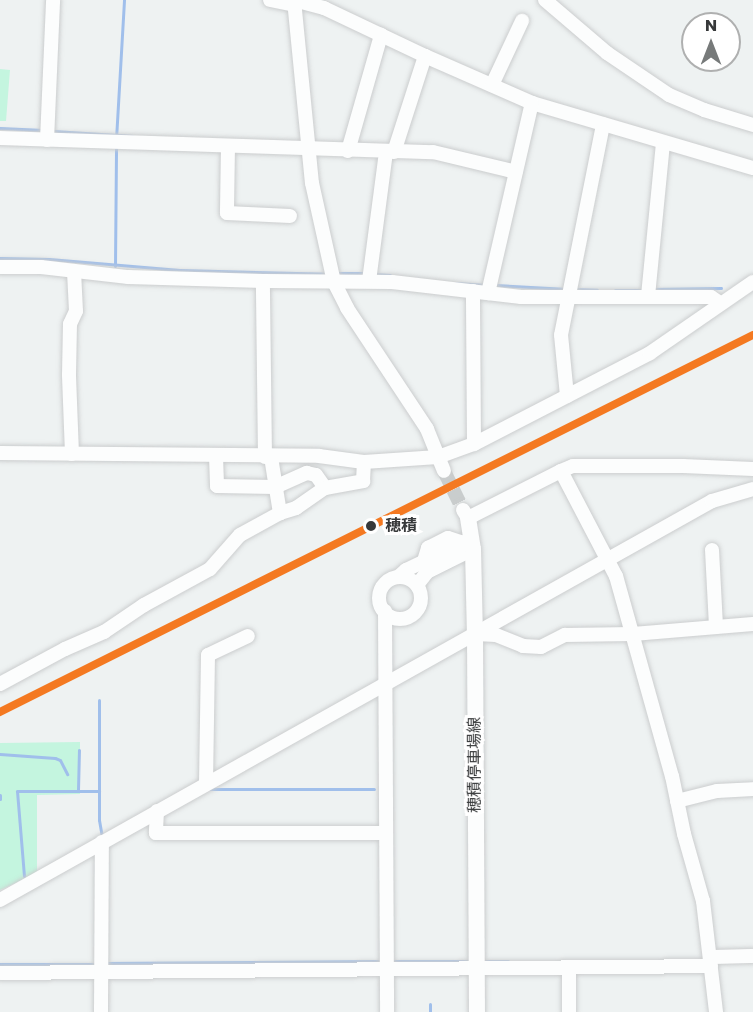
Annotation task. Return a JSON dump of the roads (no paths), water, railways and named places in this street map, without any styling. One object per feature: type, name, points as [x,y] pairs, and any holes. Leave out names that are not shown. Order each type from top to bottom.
[{"type":"main road","name":"穂積停車場線","points":[[466,514],[475,634],[477,1012]]},
{"type":"street","points":[[47,140],[53,0]]},
{"type":"street","points":[[270,0],[324,8],[532,103],[753,168]]},
{"type":"street","points":[[545,0],[607,53],[661,90],[704,110],[753,125]]},
{"type":"street","points":[[294,2],[318,219],[334,282],[347,308],[427,429],[444,471]]},
{"type":"street","points":[[492,85],[522,21]]},
{"type":"street","points":[[348,151],[381,35]]},
{"type":"street","points":[[369,281],[390,152],[425,56]]},
{"type":"street","points":[[488,293],[532,103]]},
{"type":"street","points":[[567,396],[561,335],[603,124]]},
{"type":"street","points":[[0,138],[433,152],[516,172]]},
{"type":"street","points":[[648,296],[663,142]]},
{"type":"street","points":[[228,146],[227,213],[290,216]]},
{"type":"street","points":[[0,267],[128,277],[369,281],[520,297],[711,297],[720,303]]},
{"type":"street","points":[[72,454],[69,375],[70,324],[76,311],[74,271]]},
{"type":"street","points":[[263,281],[268,457],[280,513]]},
{"type":"street","points":[[0,453],[320,456],[364,462],[438,457],[474,444],[650,353],[753,282]]},
{"type":"street","points":[[473,291],[474,444]]},
{"type":"street","points":[[216,456],[217,486],[275,487],[307,473],[316,475],[325,488]]},
{"type":"street","points":[[0,684],[65,649],[104,632],[144,605],[176,590],[210,569],[240,535],[280,513],[296,508],[325,488],[363,481],[364,462]]},
{"type":"street","points":[[466,514],[561,471],[583,466],[753,469]]},
{"type":"street","points":[[561,471],[616,576],[633,634],[703,902],[716,1012]]},
{"type":"street","points":[[0,900],[712,501],[753,489]]},
{"type":"street","points":[[387,1012],[385,611],[380,603],[381,589],[406,570],[469,543]]},
{"type":"street","points":[[417,585],[427,572],[469,543]]},
{"type":"street","points":[[712,550],[716,627]]},
{"type":"street","points":[[385,611],[400,618],[413,614],[420,603],[420,590],[417,585],[412,580],[398,577]]},
{"type":"street","points":[[475,634],[496,634],[523,646],[541,647],[566,635],[633,634],[753,624]]},
{"type":"street","points":[[206,783],[208,655],[248,636]]},
{"type":"street","points":[[677,801],[717,792],[753,789]]},
{"type":"street","points":[[157,811],[156,833],[386,833]]},
{"type":"street","points":[[101,1012],[102,842]]},
{"type":"street","points":[[0,973],[386,968],[476,962],[569,967],[711,962],[753,956]]},
{"type":"street","points":[[569,967],[569,1012]]},
{"type":"waterway","points":[[116,139],[124,0]]},
{"type":"waterway","points":[[0,128],[43,130]]},
{"type":"waterway","points":[[53,131],[133,136]]},
{"type":"waterway","points":[[115,266],[116,146]]},
{"type":"waterway","points":[[0,258],[49,259],[180,270],[328,274]]},
{"type":"waterway","points":[[337,273],[366,273]]},
{"type":"waterway","points":[[373,274],[390,275]]},
{"type":"waterway","points":[[456,283],[486,285]]},
{"type":"waterway","points":[[495,285],[567,289]]},
{"type":"waterway","points":[[654,289],[721,288]]},
{"type":"waterway","points":[[573,289],[597,290]]},
{"type":"waterway","points":[[615,290],[645,290]]},
{"type":"waterway","points":[[99,700],[99,820],[102,837]]},
{"type":"waterway","points":[[78,790],[79,750]]},
{"type":"waterway","points":[[0,754],[55,758],[60,760],[67,774]]},
{"type":"waterway","points":[[210,789],[374,789]]},
{"type":"waterway","points":[[24,876],[17,791],[99,791]]},
{"type":"waterway","points":[[107,963],[382,961]]},
{"type":"waterway","points":[[392,961],[472,961]]},
{"type":"waterway","points":[[482,961],[508,961]]},
{"type":"waterway","points":[[0,964],[97,964]]},
{"type":"waterway","points":[[430,1004],[430,1012]]},
{"type":"tunnel","points":[[444,471],[463,510]]},
{"type":"place","name":"穂積","points":[[371,526]]}]
